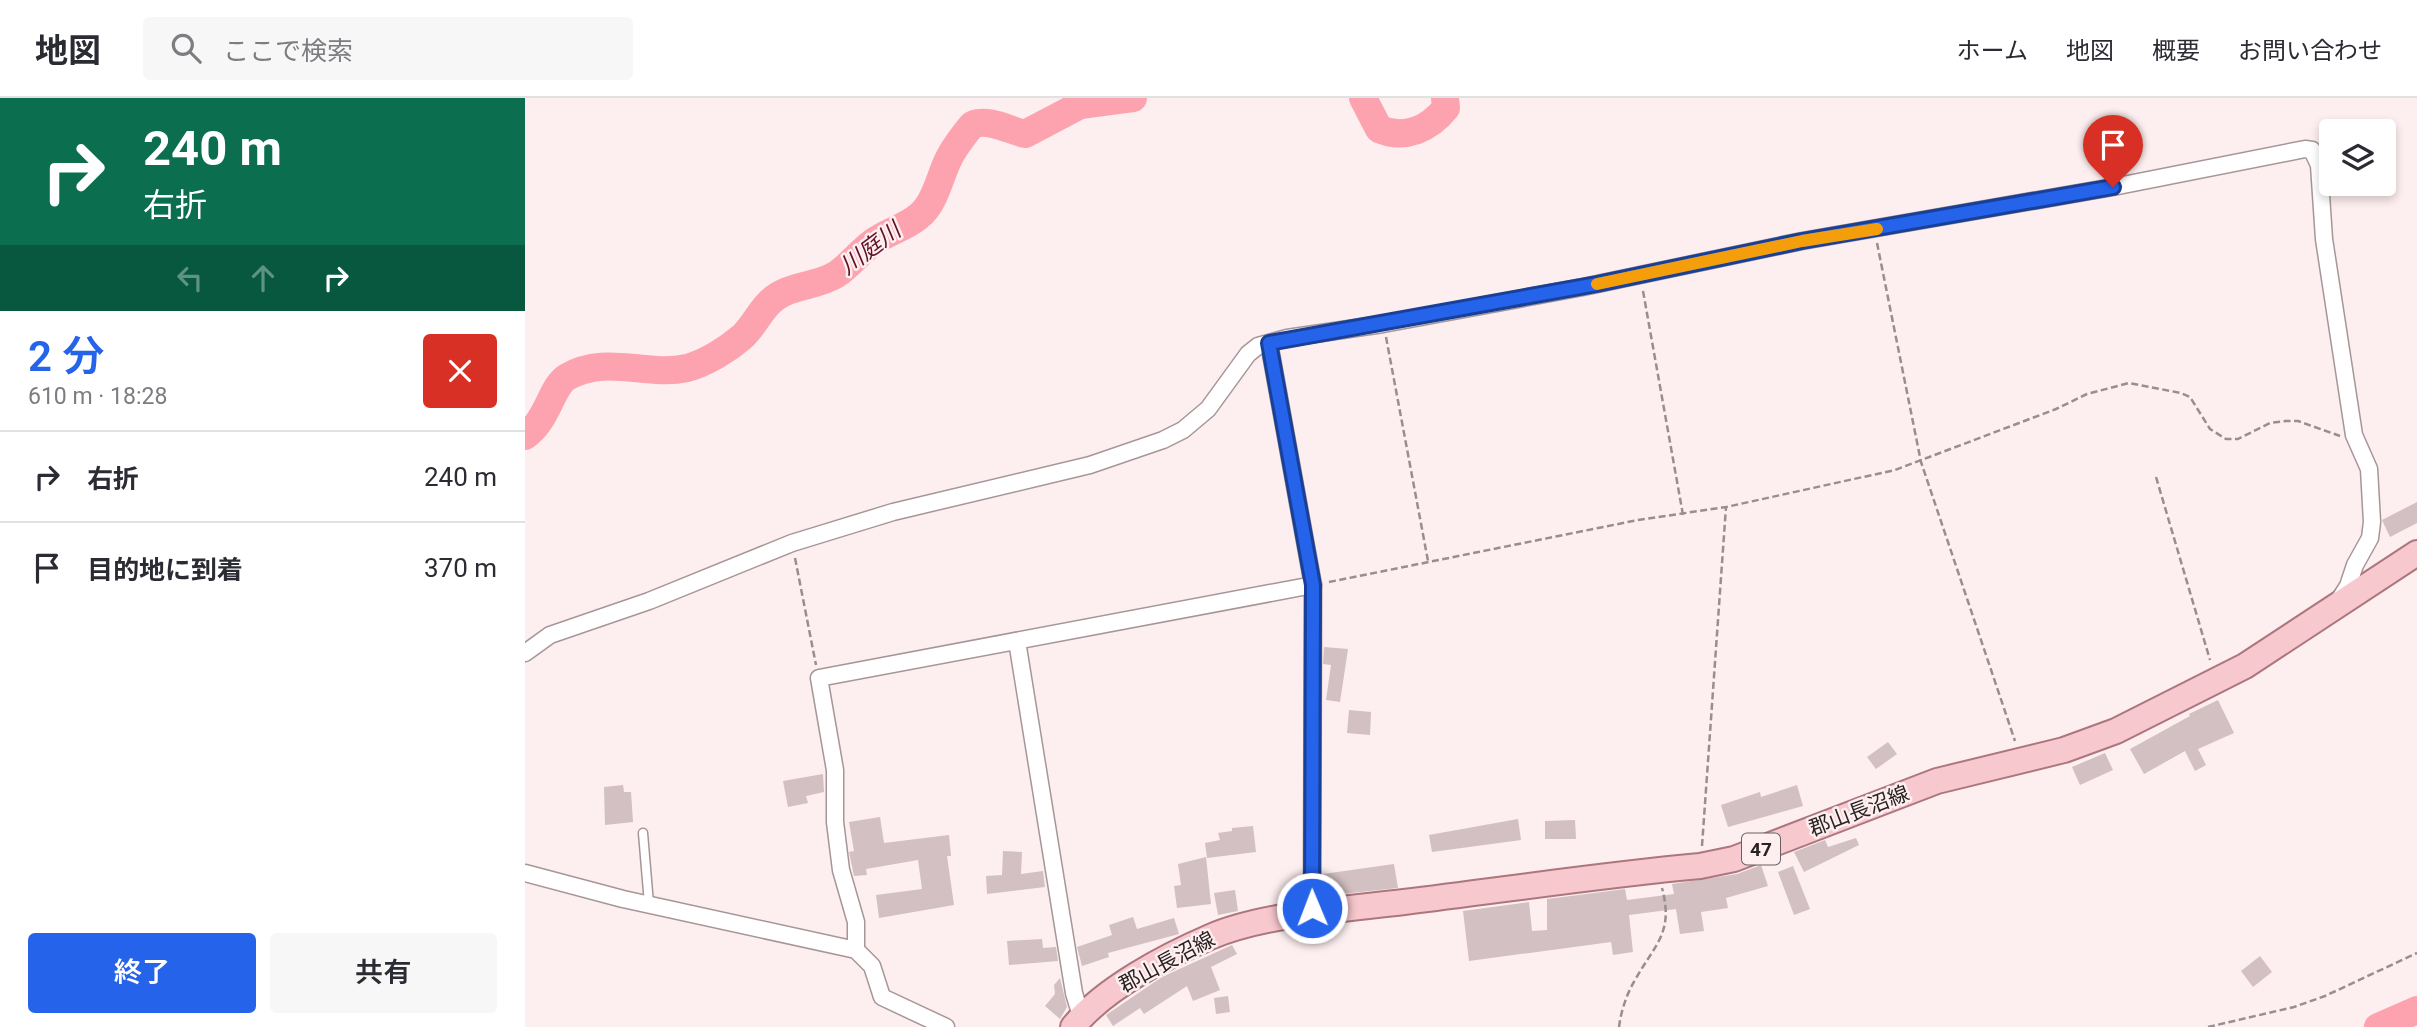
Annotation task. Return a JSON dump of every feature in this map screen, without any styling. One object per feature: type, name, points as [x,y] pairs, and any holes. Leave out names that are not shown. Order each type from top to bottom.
[{"type":"main road","name":"郡山長沼線","points":[[1078,1021],[1103,997],[1137,975],[1211,936],[1245,926],[1312,914],[1700,866],[1734,859],[1937,782],[2064,750],[2116,731],[2245,666],[2335,604],[2417,553]]},
{"type":"street","points":[[525,653],[550,635],[675,592],[792,544],[893,512],[1046,477],[1163,440],[1194,422],[1208,409],[1248,354],[1258,346],[1287,338],[1383,324],[2305,149],[2312,150],[2319,165],[2324,239],[2354,435],[2369,469],[2372,522],[2370,538],[2355,565],[2348,586],[2335,604]]},
{"type":"street","points":[[1269,343],[1313,585],[1312,914]]},
{"type":"street","points":[[856,950],[856,922],[841,870],[835,822],[835,770],[819,678],[1313,585]]},
{"type":"street","points":[[1017,641],[1078,1021]]},
{"type":"street","points":[[525,873],[856,950],[872,966],[882,997],[946,1027]]},
{"type":"lane","points":[[643,833],[649,904]]},
{"type":"path","points":[[1874,229],[1921,462],[1998,684],[2020,760]]},
{"type":"path","points":[[1640,274],[1683,515]]},
{"type":"path","points":[[1383,324],[1428,561]]},
{"type":"path","points":[[1313,585],[1829,485],[1921,462],[2087,394],[2129,383],[2190,397],[2210,429],[2226,439],[2238,439],[2270,423],[2286,421],[2298,421],[2341,436],[2354,435]]},
{"type":"path","points":[[2156,477],[2216,680]]},
{"type":"path","points":[[1700,866],[1726,507]]},
{"type":"path","points":[[792,544],[819,678]]},
{"type":"path","points":[[1619,1027],[1629,992],[1654,952],[1664,927],[1667,906],[1658,870]]},
{"type":"path","points":[[2208,1027],[2315,1000],[2417,953]]},
{"type":"building","points":[[2417,502],[2417,523],[2390,537],[2382,520]]},
{"type":"building","points":[[1324,647],[1348,649],[1340,702],[1326,700],[1331,665],[1323,664]]},
{"type":"building","points":[[2218,700],[2234,733],[2198,749],[2206,765],[2195,771],[2185,751],[2144,774],[2130,749]]},
{"type":"building","points":[[1349,710],[1371,712],[1370,735],[1347,733]]},
{"type":"building","points":[[1888,742],[1897,754],[1876,769],[1867,757]]},
{"type":"building","points":[[2105,753],[2113,770],[2080,785],[2072,767]]},
{"type":"building","points":[[823,774],[824,792],[806,796],[808,803],[788,807],[783,781]]},
{"type":"building","points":[[623,785],[624,792],[631,792],[633,822],[605,825],[604,787]]},
{"type":"building","points":[[1797,785],[1803,806],[1728,827],[1721,805],[1760,792],[1761,797]]},
{"type":"building","points":[[880,817],[884,843],[949,835],[951,856],[947,856],[954,905],[879,918],[876,895],[922,889],[918,860],[866,869],[867,875],[854,876],[849,852],[854,851],[849,822]]},
{"type":"building","points":[[1518,819],[1521,840],[1432,852],[1429,835]]},
{"type":"building","points":[[1575,820],[1576,839],[1545,839],[1545,821]]},
{"type":"building","points":[[1253,826],[1256,852],[1207,858],[1205,843],[1220,840],[1218,833],[1232,831],[1232,828]]},
{"type":"building","points":[[1856,838],[1859,845],[1804,872],[1794,852],[1825,840],[1828,847]]},
{"type":"building","points":[[1003,851],[1022,852],[1021,874],[1043,871],[1045,887],[987,894],[986,876],[1002,875]]},
{"type":"building","points":[[1206,857],[1211,904],[1177,908],[1174,886],[1181,885],[1178,864]]},
{"type":"building","points":[[1394,864],[1398,888],[1323,896],[1323,874]]},
{"type":"building","points":[[1761,865],[1768,886],[1726,898],[1728,908],[1701,912],[1704,931],[1680,934],[1676,909],[1629,915],[1633,952],[1613,955],[1611,942],[1469,961],[1463,911],[1529,902],[1532,931],[1547,930],[1547,899],[1625,889],[1627,900],[1674,894],[1672,884],[1737,874]]},
{"type":"building","points":[[1793,866],[1810,909],[1794,915],[1778,872]]},
{"type":"building","points":[[1235,890],[1238,911],[1218,915],[1214,893]]},
{"type":"building","points":[[1133,917],[1137,929],[1174,918],[1179,934],[1108,953],[1109,957],[1082,966],[1077,947],[1112,935],[1109,925]]},
{"type":"building","points":[[1042,939],[1043,948],[1056,947],[1058,961],[1009,965],[1007,941]]},
{"type":"building","points":[[1232,945],[1237,954],[1211,967],[1220,990],[1193,1001],[1187,986],[1144,1014],[1140,1008],[1113,1026],[1106,1015],[1162,977]]},
{"type":"building","points":[[2260,956],[2272,972],[2253,987],[2241,971]]},
{"type":"building","points":[[1060,978],[1067,1007],[1060,1019],[1045,1006],[1055,994],[1054,985]]},
{"type":"building","points":[[1228,996],[1230,1012],[1216,1014],[1214,998]]},
{"type":"waterway","name":"川庭川","points":[[525,436],[539,421],[557,388],[567,377],[596,367],[672,370],[694,366],[742,337],[776,297],[837,274],[872,243],[914,220],[924,211],[933,198],[950,155],[972,125],[992,124],[1025,134],[1080,105],[1133,98]]},
{"type":"waterway","name":"川庭川","points":[[1363,98],[1379,129],[1398,133],[1407,133],[1432,122],[1446,108],[1445,98]]},
{"type":"waterway","points":[[2378,1027],[2417,1010]]},
{"type":"slow traffic","points":[[1597,284],[1802,241],[1877,229]]},
{"type":"route","points":[[1312,908],[1313,585],[1269,343],[1597,284],[1802,241],[1985,207],[2113,187]]}]
